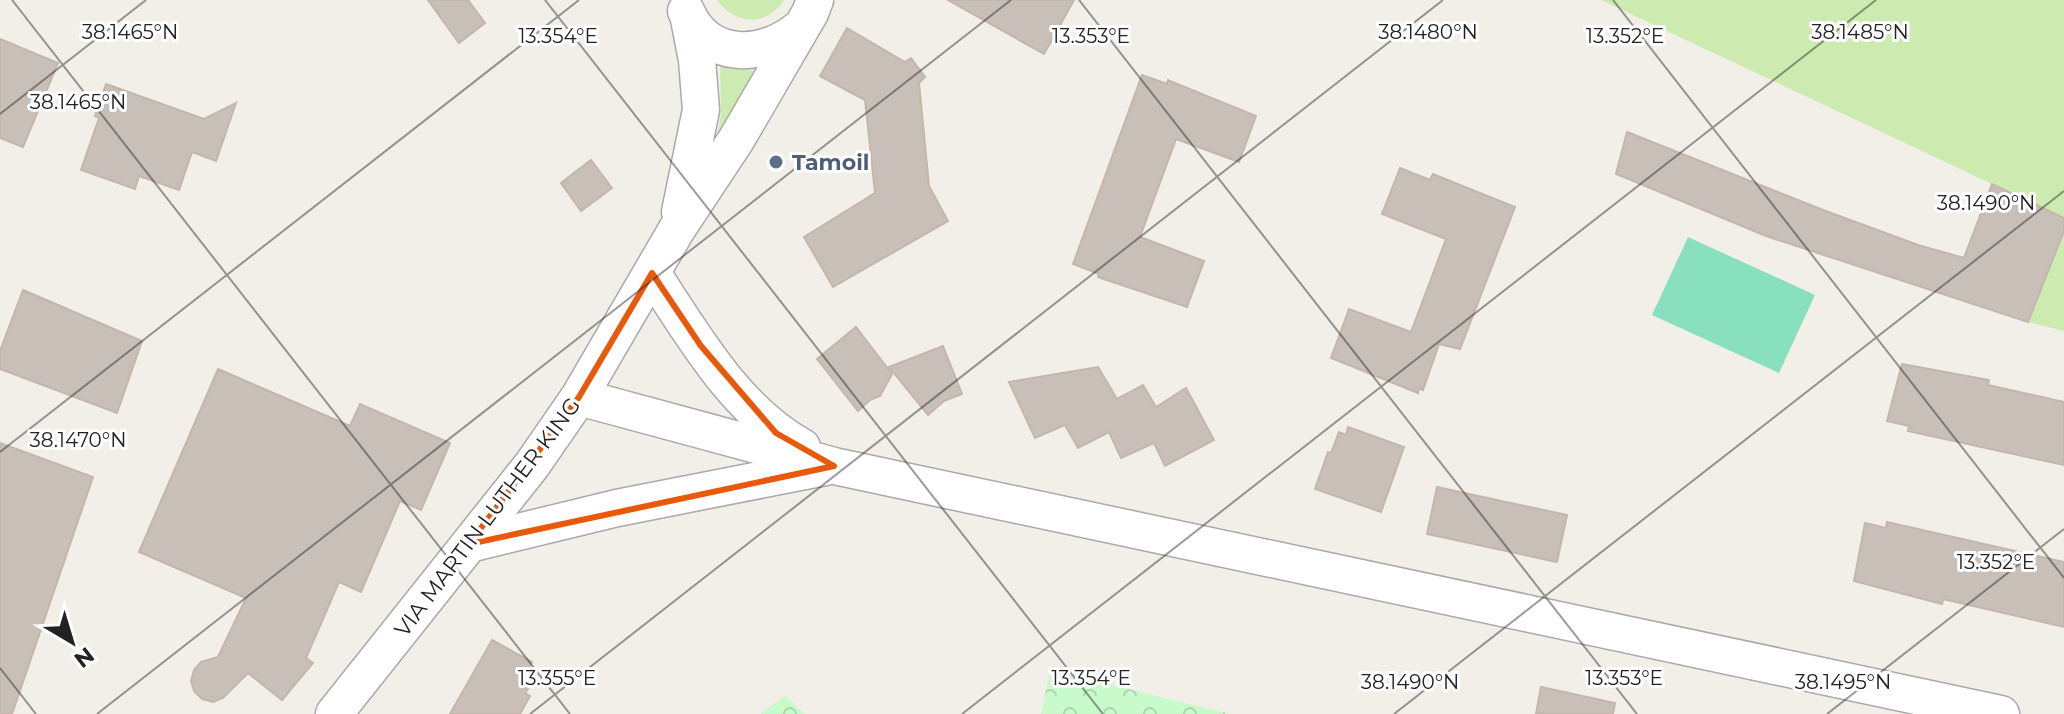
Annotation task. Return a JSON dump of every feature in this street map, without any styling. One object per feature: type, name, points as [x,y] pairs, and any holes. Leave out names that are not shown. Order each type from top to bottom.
[{"type":"street","points":[[685,9],[703,35],[722,46],[743,51],[765,49],[785,41],[808,13]]},
{"type":"street","points":[[677,229],[701,110],[697,60],[685,9]]},
{"type":"street","points":[[677,229],[736,140],[808,13]]},
{"type":"street","name":"VIA MARTIN LUTHER KING","points":[[334,714],[532,465],[579,397],[677,229]]},
{"type":"street","points":[[652,273],[733,388],[776,433],[834,466]]},
{"type":"street","points":[[579,397],[834,466],[2001,714]]},
{"type":"street","points":[[469,544],[617,508],[834,466]]},
{"type":"highlighted area","points":[[652,273],[701,346],[776,433],[834,466],[469,544],[579,397]]},
{"type":"green space","points":[[717,0],[784,0],[769,15],[751,20],[733,14]]},
{"type":"green space","points":[[1601,0],[2064,0],[2064,218]]},
{"type":"green space","points":[[720,63],[731,69],[758,71],[717,136],[721,115]]},
{"type":"green space","points":[[2064,231],[2064,331],[2028,322]]},
{"type":"green space","points":[[1688,237],[1815,295],[1779,373],[1652,315]]},
{"type":"green space","points":[[1050,670],[1231,714],[1041,714]]},
{"type":"green space","points":[[785,696],[805,714],[760,714]]},
{"type":"building","points":[[428,0],[468,0],[485,23],[459,43]]},
{"type":"building","points":[[948,0],[1074,0],[1044,54]]},
{"type":"building","points":[[847,28],[905,62],[911,58],[925,77],[919,83],[929,186],[948,221],[833,287],[804,237],[875,193],[865,100],[820,76]]},
{"type":"building","points":[[0,39],[58,63],[23,147],[0,138]]},
{"type":"building","points":[[1142,75],[1167,84],[1168,80],[1256,116],[1239,162],[1176,139],[1140,237],[1204,261],[1187,307],[1098,277],[1099,274],[1073,264]]},
{"type":"building","points":[[106,84],[204,119],[236,103],[216,161],[192,152],[179,190],[139,176],[135,189],[81,170],[99,118],[95,116]]},
{"type":"building","points":[[1627,132],[1823,210],[1918,245],[1964,258],[1992,184],[2064,218],[2064,231],[2028,322],[1766,236],[1616,174]]},
{"type":"building","points":[[591,160],[612,188],[581,211],[561,183]]},
{"type":"building","points":[[1400,168],[1430,180],[1433,174],[1515,207],[1460,349],[1439,344],[1423,390],[1419,388],[1418,393],[1331,358],[1349,309],[1411,332],[1446,239],[1382,214]]},
{"type":"building","points":[[23,290],[142,341],[117,413],[0,369],[0,351]]},
{"type":"building","points":[[856,327],[892,374],[880,396],[858,411],[817,359]]},
{"type":"building","points":[[943,346],[962,394],[944,401],[928,415],[889,367]]},
{"type":"building","points":[[1902,364],[1989,380],[1988,385],[2064,402],[2064,465],[1908,431],[1909,426],[1887,421]]},
{"type":"building","points":[[1098,367],[1117,399],[1143,385],[1156,407],[1186,388],[1214,440],[1165,466],[1154,443],[1121,458],[1109,432],[1078,448],[1065,425],[1035,438],[1009,382]]},
{"type":"building","points":[[218,369],[350,426],[360,404],[450,443],[421,510],[400,501],[361,592],[339,582],[306,658],[313,663],[282,700],[248,673],[223,698],[213,702],[202,699],[194,691],[191,681],[194,670],[201,662],[218,657],[246,598],[139,552]]},
{"type":"building","points":[[1348,427],[1404,447],[1381,512],[1315,489],[1328,452],[1331,453],[1339,432],[1346,435]]},
{"type":"building","points":[[0,443],[93,477],[12,714],[0,714]]},
{"type":"building","points":[[1437,487],[1567,515],[1557,562],[1427,534]]},
{"type":"building","points":[[1887,522],[2064,562],[2064,627],[1943,599],[1942,604],[1854,581],[1865,523],[1886,528]]},
{"type":"building","points":[[492,640],[532,662],[520,684],[528,689],[525,693],[530,696],[520,714],[450,714]]},
{"type":"building","points":[[1541,687],[1615,703],[1613,714],[1536,714]]},
{"type":"place","name":"Tamoil","points":[[776,162]]}]
